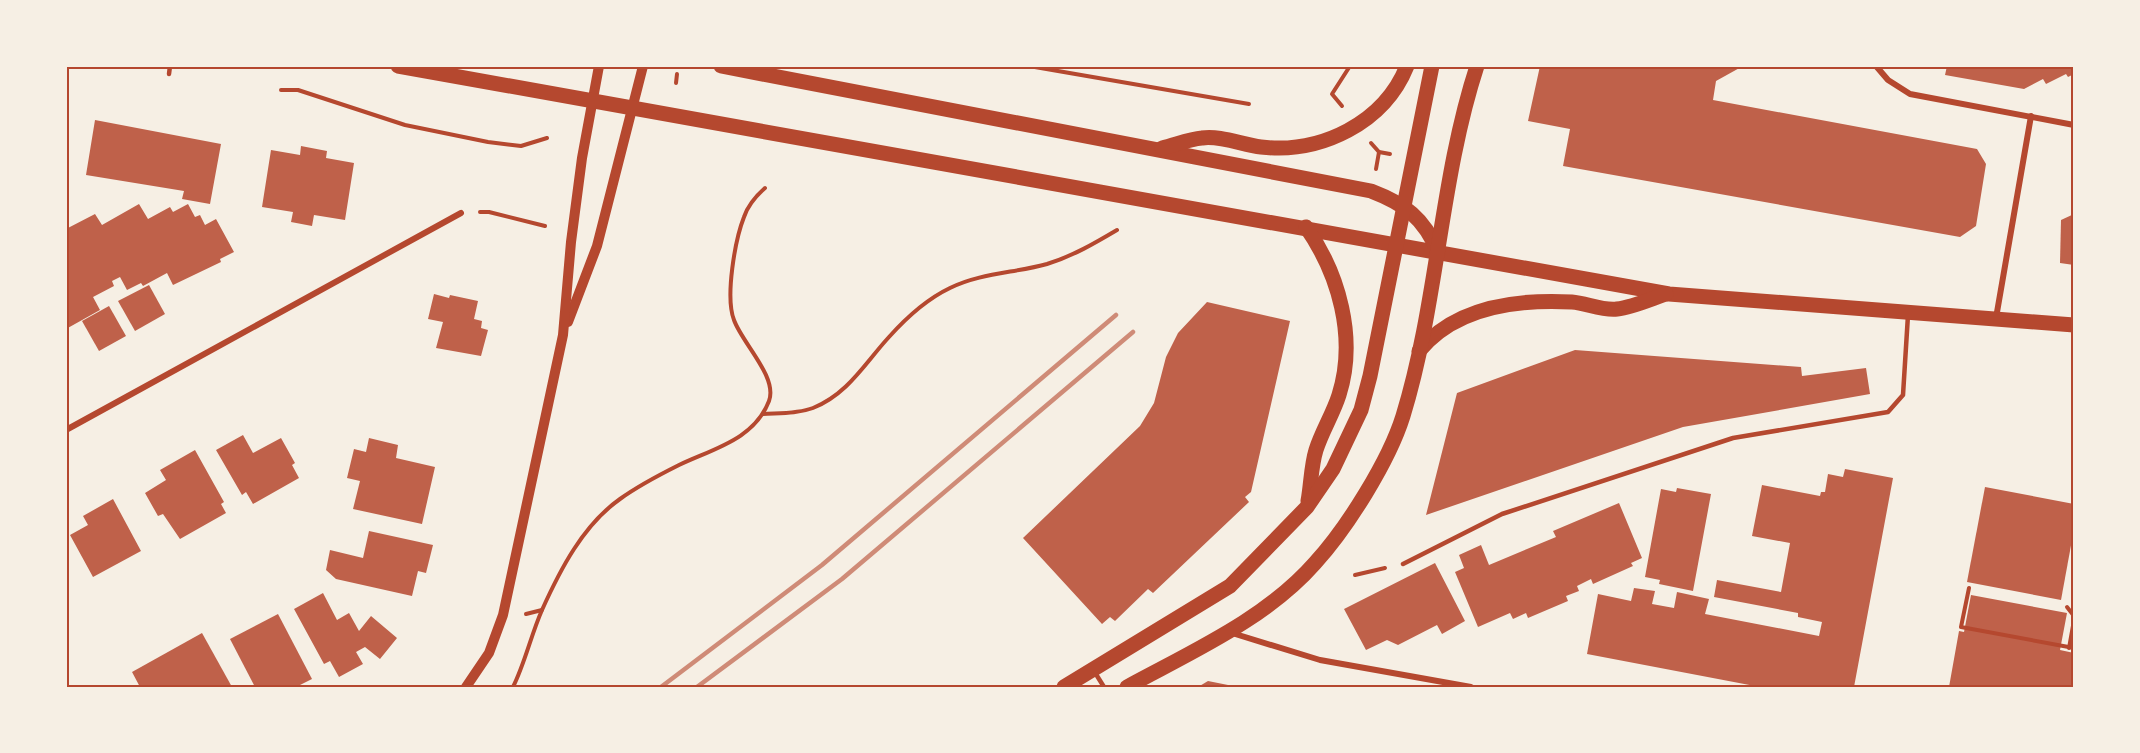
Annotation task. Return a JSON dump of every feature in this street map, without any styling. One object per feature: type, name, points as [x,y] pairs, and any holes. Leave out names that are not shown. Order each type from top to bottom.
[{"type":"main road","points":[[398,66],[593,99],[1669,294],[2074,325]]},
{"type":"main road","points":[[721,66],[1159,149],[1371,192],[1404,205],[1424,224],[1438,252]]},
{"type":"main road","points":[[1159,149],[1204,137],[1263,147],[1308,146],[1344,133],[1364,120],[1385,102],[1407,66]]},
{"type":"main road","points":[[1064,687],[1230,586],[1307,507],[1334,469],[1361,411],[1377,345],[1432,66]]},
{"type":"main road","points":[[1127,687],[1228,632],[1279,596],[1315,564],[1359,503],[1402,418],[1418,351],[1463,118],[1477,66]]},
{"type":"main road","points":[[1306,228],[1324,253],[1335,279],[1345,338],[1340,394],[1316,451],[1307,507]]},
{"type":"main road","points":[[1418,351],[1441,328],[1477,312],[1534,303],[1563,302],[1616,309],[1669,294]]},
{"type":"street","points":[[466,687],[489,653],[503,615],[563,335],[571,242],[599,66]]},
{"type":"street","points":[[563,335],[597,246],[643,66]]},
{"type":"street","points":[[1876,66],[1888,80],[1910,94],[2074,125]]},
{"type":"street","points":[[1996,318],[2031,116]]},
{"type":"street","points":[[66,430],[461,213]]},
{"type":"street","points":[[1228,632],[1320,660],[1471,687]]},
{"type":"lane","points":[[169,74],[170,66]]},
{"type":"lane","points":[[1403,564],[1502,514],[1733,438],[1888,412],[1903,395],[1908,313]]},
{"type":"lane","points":[[1093,669],[1104,687]]},
{"type":"path","points":[[1029,66],[1249,104]]},
{"type":"path","points":[[1348,113],[1332,94],[1350,66]]},
{"type":"path","points":[[676,83],[677,74]]},
{"type":"path","points":[[280,90],[298,90],[405,125],[488,142],[521,146],[547,138]]},
{"type":"path","points":[[1375,172],[1379,152],[1390,154]]},
{"type":"path","points":[[513,687],[542,610],[568,559],[594,523],[619,500],[646,483],[678,465],[737,439],[753,426],[762,414],[771,393],[769,381],[733,319],[730,305],[732,277],[744,218],[765,188]]},
{"type":"path","points":[[461,213],[489,212],[545,226]]},
{"type":"path","points":[[762,414],[788,413],[812,408],[841,393],[889,336],[921,306],[950,288],[976,278],[1067,257],[1117,230]]},
{"type":"path","points":[[1355,574],[1403,564]]},
{"type":"path","points":[[1969,588],[1961,627],[2074,649]]},
{"type":"path","points":[[2067,607],[2074,618],[2068,649],[2074,649]]},
{"type":"building","points":[[1540,66],[1743,66],[1716,81],[1713,100],[1977,149],[1986,164],[1976,226],[1960,237],[1563,166],[1570,129],[1528,121]]},
{"type":"building","points":[[1947,66],[2074,66],[2074,74],[2068,77],[2066,74],[2046,84],[2043,79],[2024,89],[1945,75]]},
{"type":"building","points":[[95,120],[221,144],[210,204],[182,199],[184,191],[86,175]]},
{"type":"building","points":[[301,146],[327,151],[326,158],[354,163],[345,220],[314,215],[312,226],[291,222],[293,212],[262,207],[271,150],[300,155]]},
{"type":"building","points":[[139,204],[148,219],[170,207],[173,212],[188,204],[195,217],[200,215],[205,225],[216,219],[234,252],[220,259],[221,262],[173,285],[167,273],[143,286],[141,283],[127,290],[120,277],[112,281],[114,286],[93,297],[100,310],[66,329],[66,229],[95,214],[102,225]]},
{"type":"building","points":[[2074,214],[2074,265],[2060,263],[2061,220]]},
{"type":"building","points":[[149,285],[165,314],[135,331],[118,301]]},
{"type":"building","points":[[434,294],[478,301],[474,319],[482,321],[481,328],[488,330],[481,356],[436,348],[443,322],[428,319]]},
{"type":"building","points":[[1207,302],[1290,321],[1251,492],[1245,497],[1249,502],[1153,593],[1148,589],[1115,621],[1110,617],[1102,624],[1023,538],[1140,426],[1154,403],[1166,357],[1178,333]]},
{"type":"building","points":[[109,306],[126,336],[99,351],[82,321]]},
{"type":"building","points":[[1575,350],[1801,367],[1802,376],[1866,368],[1870,394],[1683,427],[1426,515],[1457,393]]},
{"type":"building","points":[[243,435],[253,453],[281,438],[295,463],[292,465],[299,478],[253,504],[246,492],[242,495],[216,450]]},
{"type":"building","points":[[369,438],[398,445],[396,458],[435,467],[422,524],[353,509],[360,481],[347,478],[354,449],[366,452]]},
{"type":"building","points":[[195,450],[224,502],[221,504],[226,513],[180,539],[163,514],[158,516],[145,493],[166,480],[160,470]]},
{"type":"building","points":[[1845,469],[1893,478],[1854,687],[1760,687],[1587,654],[1598,594],[1631,601],[1634,588],[1655,591],[1652,604],[1674,608],[1677,592],[1709,599],[1705,614],[1819,636],[1822,622],[1798,617],[1798,613],[1714,597],[1717,580],[1781,592],[1790,543],[1752,536],[1762,485],[1820,496],[1821,492],[1825,492],[1828,474],[1843,477]]},
{"type":"building","points":[[1985,487],[2074,504],[2074,529],[2061,600],[1967,582]]},
{"type":"building","points":[[1677,488],[1711,494],[1693,591],[1659,584],[1660,580],[1645,577],[1661,489],[1676,492]]},
{"type":"building","points":[[113,499],[141,551],[93,577],[70,535],[88,525],[83,516]]},
{"type":"building","points":[[1619,503],[1642,558],[1631,563],[1633,566],[1593,584],[1591,579],[1577,586],[1579,591],[1566,596],[1568,601],[1528,618],[1526,613],[1513,619],[1510,613],[1478,627],[1455,572],[1464,568],[1459,555],[1481,545],[1489,565],[1556,537],[1553,531]]},
{"type":"building","points":[[369,531],[433,545],[426,573],[418,571],[412,596],[336,579],[326,570],[330,550],[363,558]]},
{"type":"building","points":[[1435,563],[1465,621],[1442,634],[1437,625],[1398,645],[1387,640],[1366,650],[1344,609]]},
{"type":"building","points":[[323,593],[337,620],[349,613],[359,631],[371,616],[397,638],[380,659],[365,647],[356,652],[363,664],[339,677],[330,661],[324,664],[294,609]]},
{"type":"building","points":[[1971,595],[2067,613],[2060,650],[2074,653],[2074,687],[1949,687],[1959,631],[1964,632]]},
{"type":"building","points":[[278,614],[312,679],[296,687],[255,687],[230,639]]},
{"type":"building","points":[[202,633],[232,687],[140,687],[132,672]]},
{"type":"building","points":[[1208,681],[1228,685],[1227,687],[1198,687]]},
{"type":"railway","points":[[661,687],[822,565],[1116,315]]},
{"type":"railway","points":[[697,687],[842,579],[1133,332]]}]
